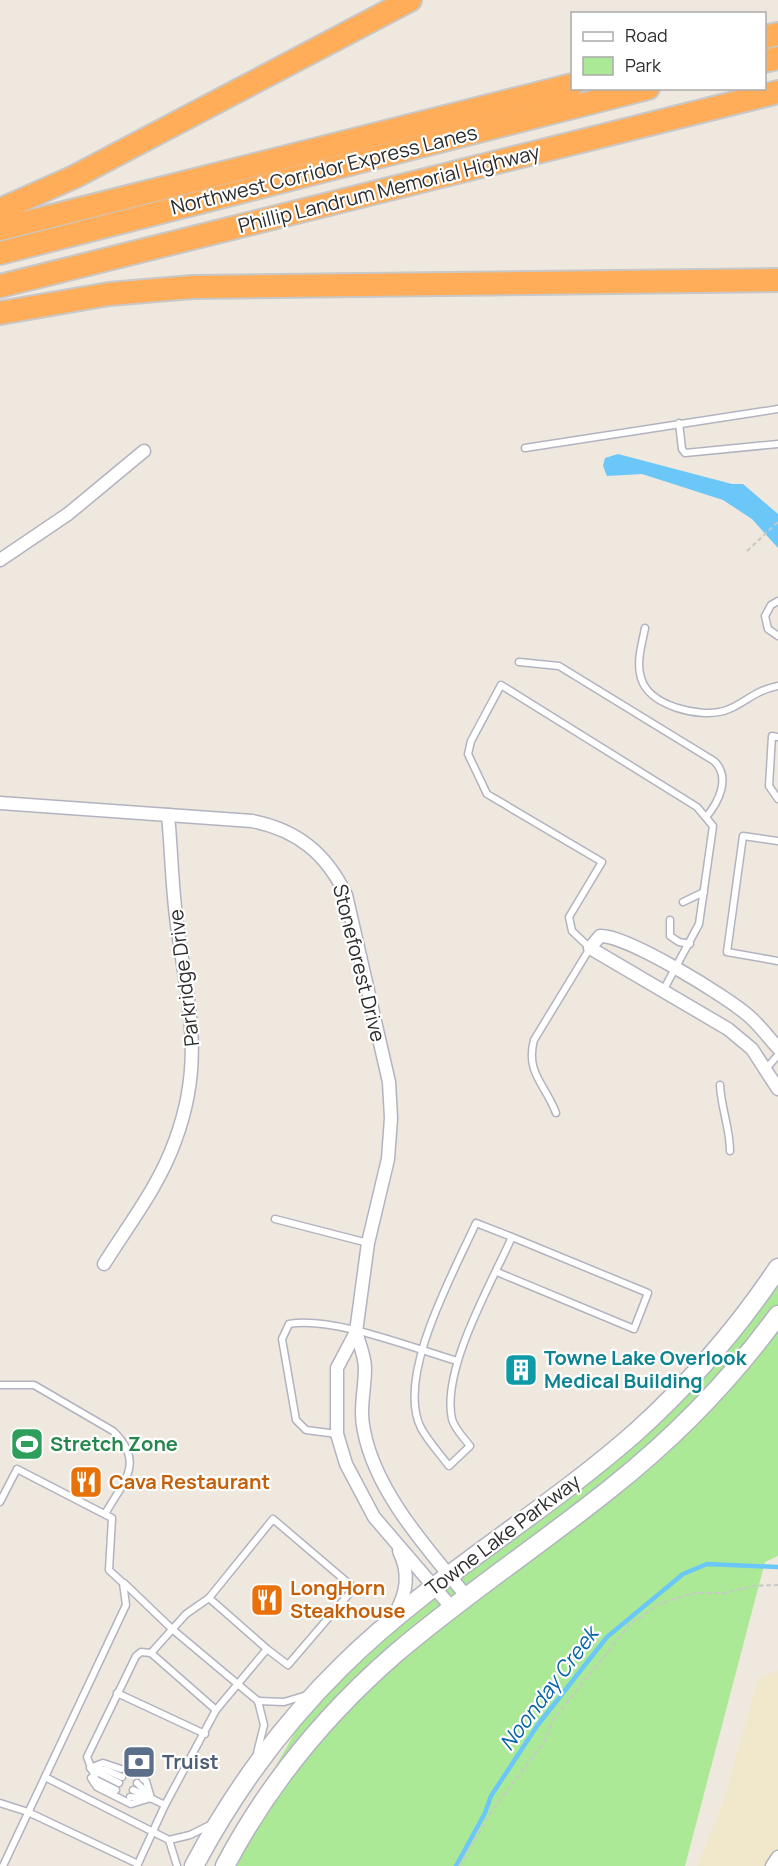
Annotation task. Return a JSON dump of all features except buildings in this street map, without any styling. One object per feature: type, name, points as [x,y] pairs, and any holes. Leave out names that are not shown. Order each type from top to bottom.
[{"type":"highway","points":[[0,210],[75,177],[410,0]]},
{"type":"highway","points":[[0,229],[571,86]]},
{"type":"highway","name":"Northwest Corridor Express Lanes","points":[[0,253],[640,90]]},
{"type":"highway","name":"Phillip Landrum Memorial Highway","points":[[0,286],[778,92]]},
{"type":"highway","points":[[0,313],[109,294],[192,287],[778,280]]},
{"type":"main road","name":"Towne Lake Parkway","points":[[195,1866],[223,1815],[251,1772],[316,1692],[391,1622],[636,1432],[707,1360],[759,1296],[778,1268]]},
{"type":"main road","name":"Towne Lake Parkway","points":[[225,1866],[268,1794],[315,1735],[394,1655],[647,1458],[715,1391],[778,1315]]},
{"type":"street","points":[[0,560],[68,514],[144,451]]},
{"type":"street","name":"Stoneforest Drive","points":[[0,803],[252,821],[274,826],[310,845],[325,859],[342,885],[389,1082],[391,1118],[388,1160],[368,1243],[356,1332],[337,1368],[337,1434],[356,1487],[374,1517],[392,1540],[442,1581],[460,1602]]},
{"type":"street","name":"Parkridge Drive","points":[[104,1264],[167,1161],[182,1123],[190,1083],[193,1021],[178,938],[168,815]]},
{"type":"street","points":[[778,1048],[750,1018],[727,1000],[675,970],[611,936],[600,936],[590,948],[664,989],[728,1029],[752,1049],[778,1089]]},
{"type":"street","name":"Stoneforest Drive","points":[[356,1332],[365,1366],[361,1411],[363,1430],[373,1463],[442,1581],[460,1602]]},
{"type":"street","points":[[391,1622],[402,1602],[407,1580],[400,1554],[392,1540]]},
{"type":"street","points":[[772,1866],[778,1857]]},
{"type":"lane","points":[[525,448],[778,409]]},
{"type":"lane","points":[[679,423],[682,449],[685,453],[778,444]]},
{"type":"lane","points":[[778,601],[771,605],[765,616],[768,628],[778,636]]},
{"type":"lane","points":[[645,628],[639,660],[644,684],[656,696],[676,708],[695,713],[723,711],[754,692],[778,686]]},
{"type":"lane","points":[[519,662],[559,666],[714,761],[720,767],[723,778],[715,806],[706,817]]},
{"type":"lane","points":[[556,1113],[550,1097],[536,1077],[530,1053],[534,1040],[590,948],[572,931],[569,916],[602,862],[487,794],[468,754],[471,741],[501,685],[697,807],[713,826],[699,924],[664,989]]},
{"type":"lane","points":[[778,737],[772,736],[769,786],[778,799]]},
{"type":"lane","points":[[778,841],[743,836],[726,952],[778,961]]},
{"type":"lane","points":[[683,902],[704,892]]},
{"type":"lane","points":[[670,920],[670,936],[679,942],[690,944]]},
{"type":"lane","points":[[765,1070],[778,1055]]},
{"type":"lane","points":[[720,1085],[721,1101],[730,1132],[730,1151]]},
{"type":"lane","points":[[275,1220],[368,1243]]},
{"type":"lane","points":[[497,1272],[634,1329],[648,1293],[512,1237],[476,1223],[421,1351],[413,1387],[420,1427],[449,1466],[470,1446],[452,1422],[449,1393],[457,1361],[512,1237]]},
{"type":"lane","points":[[337,1434],[306,1430],[296,1420],[282,1339],[289,1324],[306,1321],[356,1332],[457,1361]]},
{"type":"lane","points":[[0,1385],[33,1385],[113,1431],[122,1440],[129,1451],[131,1468],[105,1515]]},
{"type":"lane","points":[[0,1502],[17,1469],[112,1518],[109,1570],[172,1629],[258,1701],[284,1702],[316,1692]]},
{"type":"lane","points":[[151,1653],[186,1614],[209,1598],[273,1519],[354,1588],[288,1665],[209,1598]]},
{"type":"lane","points":[[3,1866],[126,1605],[123,1583]]},
{"type":"lane","points":[[0,1803],[28,1812],[137,1865],[165,1805],[216,1710],[267,1649]]},
{"type":"lane","points":[[116,1790],[96,1780],[87,1757],[136,1656],[141,1652],[151,1653],[216,1710]]},
{"type":"lane","points":[[117,1693],[205,1734]]},
{"type":"lane","points":[[251,1772],[264,1725],[258,1701]]},
{"type":"lane","points":[[90,1768],[103,1762],[121,1769]]},
{"type":"lane","points":[[90,1768],[121,1780]]},
{"type":"lane","points":[[90,1768],[90,1778],[98,1787],[131,1804],[151,1798]]},
{"type":"lane","points":[[45,1777],[169,1840],[202,1829],[223,1815]]},
{"type":"lane","points":[[140,1781],[151,1798]]},
{"type":"lane","points":[[132,1794],[151,1798],[165,1805]]},
{"type":"lane","points":[[169,1840],[177,1866]]},
{"type":"path","points":[[747,551],[778,522]]},
{"type":"path","points":[[459,1866],[493,1809],[543,1743],[553,1720],[629,1626],[659,1604],[694,1593],[725,1593],[753,1586],[778,1585]]},
{"type":"shaded area","points":[[778,1670],[778,1866],[697,1866],[723,1802],[758,1679]]},
{"type":"green space","points":[[778,1260],[778,1556],[765,1562],[685,1866],[226,1866],[240,1828],[304,1717],[426,1589],[609,1443],[736,1327]]},
{"type":"water","points":[[618,454],[732,484],[743,484],[778,514],[778,548],[752,519],[723,500],[642,474],[607,476],[603,466],[605,458]]},
{"type":"waterway","name":"Noonday Creek","points":[[456,1866],[485,1813],[491,1796],[537,1726],[607,1637],[683,1574],[707,1564],[778,1567]]},
{"type":"place","name":"Towne Lake Overlook Medical Building","points":[[521,1370]]},
{"type":"place","name":"Stretch Zone","points":[[27,1444]]},
{"type":"place","name":"Cava Restaurant","points":[[86,1482]]},
{"type":"place","name":"LongHorn Steakhouse","points":[[267,1600]]},
{"type":"place","name":"Truist","points":[[139,1762]]}]
